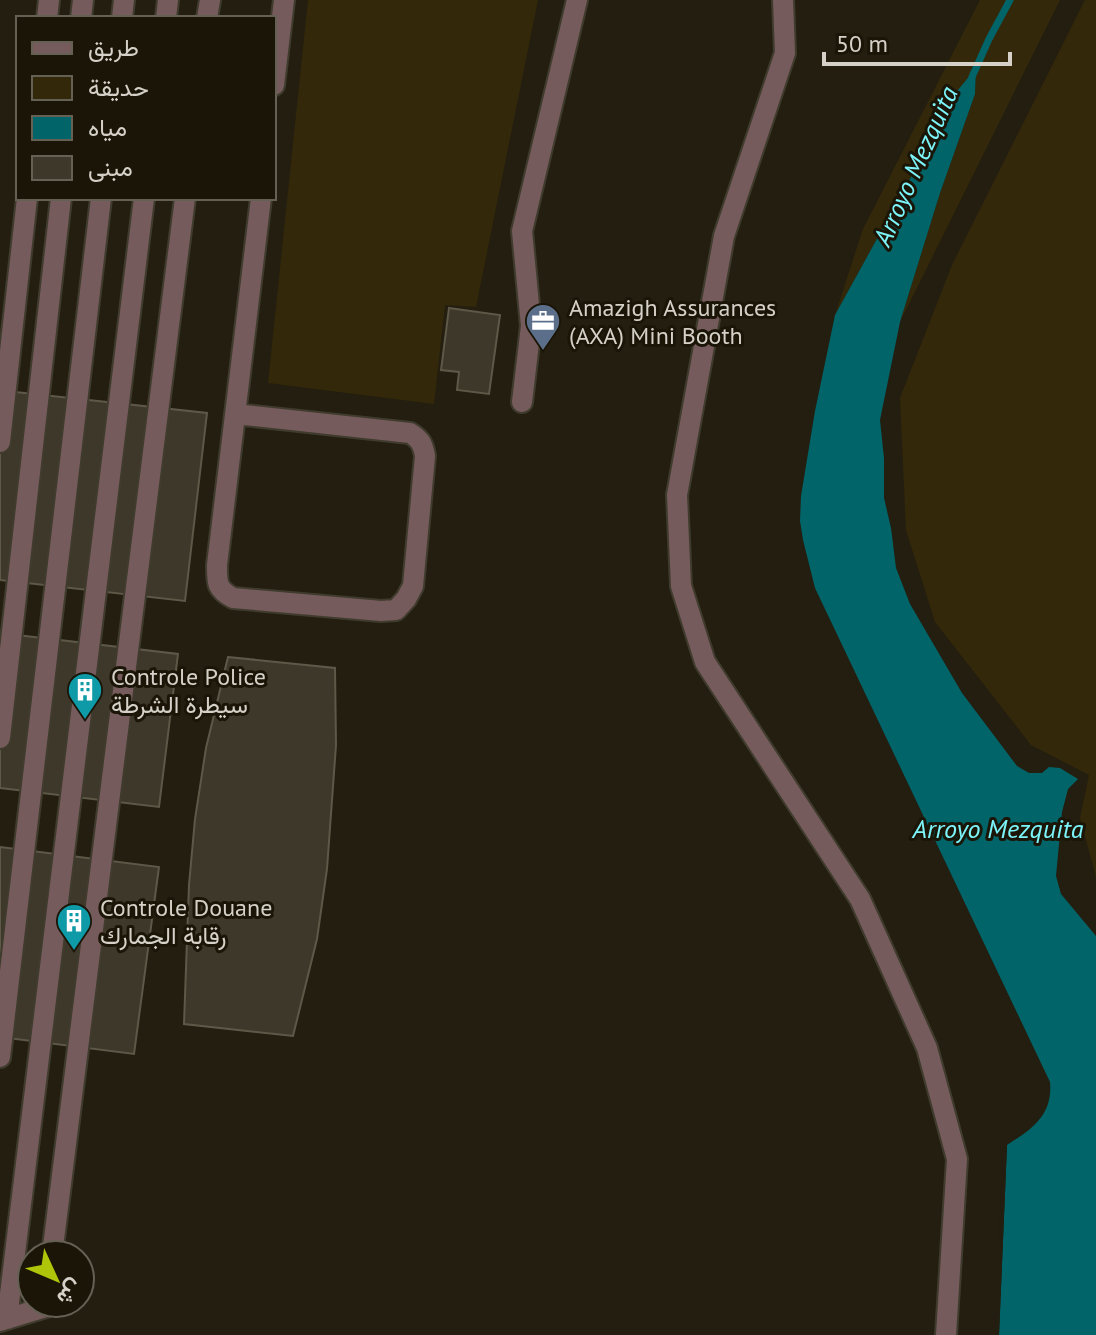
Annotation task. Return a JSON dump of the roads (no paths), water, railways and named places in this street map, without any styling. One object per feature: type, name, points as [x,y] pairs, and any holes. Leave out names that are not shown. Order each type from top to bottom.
[{"type":"lane","points":[[276,68],[284,0]]},
{"type":"lane","points":[[522,402],[531,326],[522,231],[577,0]]},
{"type":"lane","points":[[783,0],[785,53],[724,236],[677,495],[681,586],[705,662],[860,899],[927,1048],[957,1159],[946,1335]]},
{"type":"lane","points":[[0,442],[27,200]]},
{"type":"lane","points":[[0,738],[61,200]]},
{"type":"lane","points":[[0,1057],[101,200]]},
{"type":"lane","points":[[3,1320],[144,200]]},
{"type":"lane","points":[[54,1239],[185,200]]},
{"type":"lane","points":[[235,414],[397,431],[419,438],[425,456],[413,586],[396,610],[233,598],[223,593],[217,582],[217,565],[235,414],[261,200]]},
{"type":"water","name":"Arroyo Mezquita","points":[[976,68],[975,94],[900,322],[880,420],[884,498],[896,568],[910,604],[962,693],[1017,766],[1029,773],[1042,773],[1049,767],[1060,768],[1078,779],[1068,789],[1062,812],[1056,876],[1061,894],[1096,936],[1096,1335],[999,1335],[1007,1145],[1039,1120],[1048,1104],[1050,1082],[815,588],[800,521],[815,411],[835,315],[949,101]]},
{"type":"waterway","name":"Arroyo Mezquita","points":[[972,77],[1010,0]]},
{"type":"place","name":"Amazigh Assurances (AXA) Mini Booth","points":[[543,352]]},
{"type":"place","name":"Controle Police سيطرة الشرطة","points":[[85,721]]},
{"type":"place","name":"Controle Douane رقابة الجمارك","points":[[74,952]]}]
